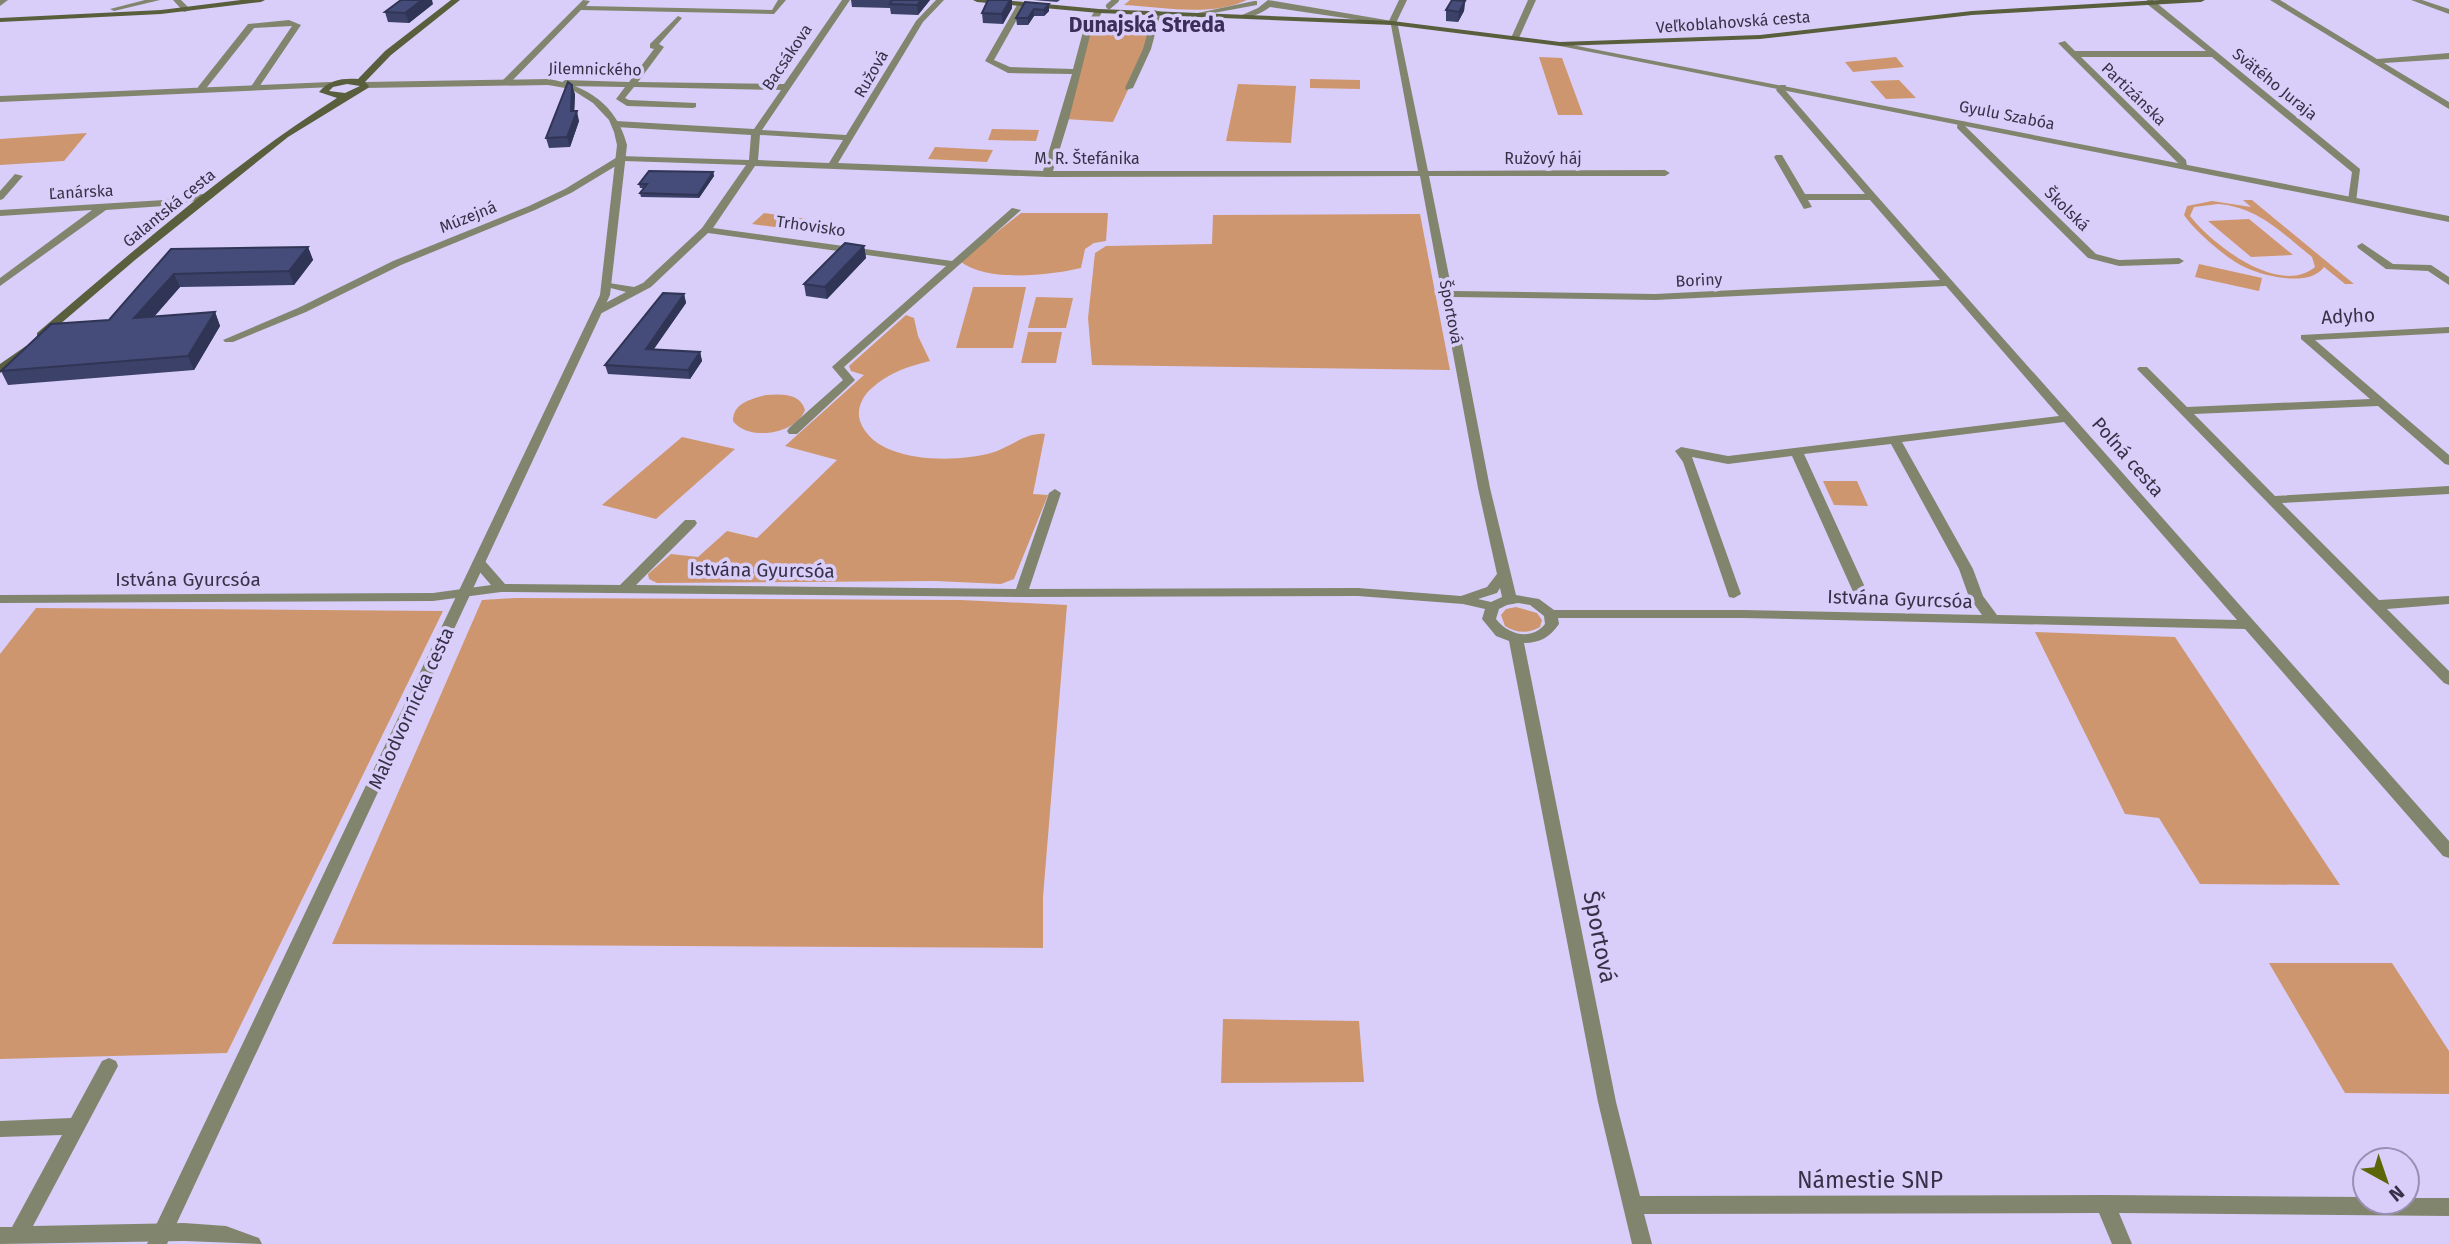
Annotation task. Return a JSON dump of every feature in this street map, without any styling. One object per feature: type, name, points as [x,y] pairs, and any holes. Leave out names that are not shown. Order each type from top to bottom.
[{"type":"main road","points":[[0,18],[187,10],[261,0]]},
{"type":"main road","name":"Galantská cesta","points":[[295,128],[330,89],[388,53],[456,0]]},
{"type":"main road","name":"Veľkoblahovská cesta","points":[[977,0],[1099,10],[1394,23],[1560,44],[1760,37],[1972,13],[2201,0]]},
{"type":"main road","name":"Galantská cesta","points":[[0,370],[65,313],[295,128],[358,88],[388,53]]},
{"type":"main road","points":[[330,89],[358,88]]},
{"type":"main road","points":[[330,89],[358,88]]},
{"type":"main road","name":"Galantská cesta","points":[[0,358],[65,313]]},
{"type":"street","points":[[0,4],[4,0]]},
{"type":"street","points":[[114,9],[156,0]]},
{"type":"street","points":[[177,0],[187,10]]},
{"type":"street","points":[[506,82],[587,0]]},
{"type":"street","points":[[636,10],[645,0]]},
{"type":"street","points":[[579,8],[774,12],[782,0]]},
{"type":"street","name":"Bacsákova","points":[[753,162],[756,133],[846,0]]},
{"type":"street","name":"Ružová","points":[[832,166],[919,21],[940,0]]},
{"type":"street","points":[[1109,6],[1116,0]]},
{"type":"street","points":[[1257,1],[1245,9],[1245,15],[1261,10],[1271,2],[1394,23],[1403,0]]},
{"type":"street","points":[[1515,38],[1532,0]]},
{"type":"street","points":[[2274,0],[2379,61],[2449,106]]},
{"type":"street","points":[[2414,0],[2449,12]]},
{"type":"street","points":[[1197,14],[1257,1]]},
{"type":"street","name":"Svätého Juraja","points":[[2150,2],[2357,171],[2353,200]]},
{"type":"street","points":[[1021,5],[989,57],[992,63],[1008,70],[1077,72]]},
{"type":"street","points":[[1047,174],[1065,119],[1088,29],[1099,10]]},
{"type":"street","points":[[1129,88],[1147,49],[1157,12]]},
{"type":"street","points":[[678,18],[653,46],[660,47],[620,98],[623,102],[693,105]]},
{"type":"street","points":[[201,89],[251,26],[289,22],[297,25],[254,88]]},
{"type":"street","name":"Športová","points":[[1394,23],[1422,174],[1510,600]]},
{"type":"street","points":[[1607,53],[1603,47],[1609,43]]},
{"type":"street","name":"Partizánska","points":[[2062,43],[2183,162],[2182,166]]},
{"type":"street","name":"Gyulu Szabóa","points":[[1560,44],[2449,219]]},
{"type":"street","points":[[2073,54],[2213,54]]},
{"type":"street","points":[[2379,61],[2449,56]]},
{"type":"street","name":"Jilemnického","points":[[358,88],[506,82],[785,87]]},
{"type":"street","points":[[565,83],[575,86],[596,100],[616,124],[620,133],[622,159],[753,162]]},
{"type":"street","name":"Poľná cesta","points":[[1783,87],[1780,90],[1873,197],[2449,852]]},
{"type":"street","points":[[0,99],[201,89],[330,89]]},
{"type":"street","name":"Školská","points":[[1961,122],[1960,125],[2092,256],[2119,263],[2179,261]]},
{"type":"street","points":[[616,124],[849,138]]},
{"type":"street","points":[[1780,157],[1807,207]]},
{"type":"street","name":"Malodvornícka cesta","points":[[160,1238],[598,311],[607,284],[622,159]]},
{"type":"street","name":"Múzejná","points":[[229,340],[302,310],[397,263],[532,208],[568,191],[622,159]]},
{"type":"street","points":[[598,311],[636,290],[674,261],[706,230],[753,162]]},
{"type":"street","name":"M. R. Štefánika","points":[[753,162],[1047,174],[1422,174]]},
{"type":"street","name":"Ružový háj","points":[[1422,174],[1664,173]]},
{"type":"street","points":[[0,197],[18,176]]},
{"type":"street","name":"Ľanárska","points":[[0,212],[164,203],[209,196]]},
{"type":"street","points":[[1801,197],[1873,197]]},
{"type":"street","points":[[164,203],[173,207],[181,219]]},
{"type":"street","points":[[0,283],[104,206]]},
{"type":"street","points":[[793,431],[849,380],[838,367],[1016,210]]},
{"type":"street","name":"Trhovisko","points":[[706,230],[952,264]]},
{"type":"street","points":[[2361,246],[2390,267],[2431,268],[2449,282]]},
{"type":"street","name":"Boriny","points":[[1448,294],[1655,298],[1951,283]]},
{"type":"street","points":[[607,284],[636,290]]},
{"type":"street","name":"Adyho","points":[[2449,330],[2305,337],[2449,460]]},
{"type":"street","points":[[2143,369],[2449,680]]},
{"type":"street","points":[[2185,411],[2380,401]]},
{"type":"street","points":[[1734,594],[1689,461],[1681,451],[1728,460],[2068,418]]},
{"type":"street","points":[[1895,440],[1966,569],[1976,597],[1993,620]]},
{"type":"street","points":[[1796,450],[1862,596]]},
{"type":"street","points":[[2272,500],[2449,490]]},
{"type":"street","points":[[1021,593],[1055,493]]},
{"type":"street","points":[[625,588],[690,523]]},
{"type":"street","points":[[479,562],[501,588]]},
{"type":"street","points":[[1463,600],[1492,590],[1503,575]]},
{"type":"street","name":"Istvána Gyurcsóa","points":[[0,599],[433,597],[501,588],[625,588],[1021,593],[1358,592],[1463,600],[1493,607]]},
{"type":"street","points":[[1510,600],[1534,602],[1551,614],[1552,624],[1546,633],[1533,638],[1516,638],[1498,631],[1489,619],[1493,607],[1510,600]]},
{"type":"street","points":[[2375,605],[2449,600]]},
{"type":"street","name":"Istvána Gyurcsóa","points":[[1551,614],[1742,614],[2249,625]]},
{"type":"street","name":"Športová","points":[[1516,638],[1607,1102],[1642,1244]]},
{"type":"street","points":[[10,1239],[109,1066]]},
{"type":"street","points":[[0,1129],[77,1126]]},
{"type":"street","points":[[2105,1204],[2122,1244]]},
{"type":"street","name":"Námestie SNP","points":[[1634,1205],[2105,1204],[2449,1207]]},
{"type":"street","points":[[10,1239],[226,1235],[252,1244]]},
{"type":"shaded area","points":[[1130,0],[1247,0],[1218,8],[1187,10],[1124,5]]},
{"type":"shaded area","points":[[1095,17],[1155,20],[1147,49],[1113,122],[1065,119]]},
{"type":"shaded area","points":[[1539,57],[1562,58],[1583,115],[1558,115]]},
{"type":"shaded area","points":[[1896,57],[1904,67],[1853,72],[1845,62]]},
{"type":"shaded area","points":[[1310,79],[1360,80],[1360,89],[1310,88]]},
{"type":"shaded area","points":[[1899,80],[1916,98],[1886,99],[1870,81]]},
{"type":"shaded area","points":[[1238,84],[1296,86],[1291,143],[1226,141]]},
{"type":"shaded area","points":[[992,129],[1039,130],[1036,141],[988,140]]},
{"type":"shaded area","points":[[87,133],[64,161],[0,165],[0,139]]},
{"type":"shaded area","points":[[935,147],[993,150],[987,162],[928,159]]},
{"type":"shaded area","points":[[2243,200],[2252,200],[2354,284],[2345,284],[2324,267],[2317,274],[2295,279],[2246,268],[2216,248],[2184,215],[2187,206],[2212,201],[2251,207]],"holes":[[[2218,204],[2245,210],[2280,230],[2312,257],[2315,267],[2300,275],[2283,276],[2265,271],[2230,252],[2190,216],[2194,207]]]},
{"type":"shaded area","points":[[764,213],[807,219],[796,230],[752,224]]},
{"type":"shaded area","points":[[1021,213],[1108,213],[1106,241],[1094,243],[1085,249],[1081,268],[1053,273],[1002,275],[971,268],[960,261]]},
{"type":"shaded area","points":[[1420,214],[1450,370],[1092,365],[1088,318],[1095,253],[1106,246],[1212,244],[1213,215]]},
{"type":"shaded area","points":[[2249,219],[2293,255],[2251,257],[2208,221]]},
{"type":"shaded area","points":[[2199,264],[2262,278],[2259,291],[2195,277]]},
{"type":"shaded area","points":[[973,287],[1026,287],[1013,348],[956,348]]},
{"type":"shaded area","points":[[1036,297],[1073,298],[1066,328],[1028,328]]},
{"type":"shaded area","points":[[906,315],[914,318],[918,336],[930,361],[892,374],[866,394],[859,416],[868,435],[882,446],[899,453],[938,459],[991,453],[1031,435],[1045,434],[1033,494],[1048,495],[1014,579],[1001,584],[935,581],[657,583],[649,579],[648,574],[671,554],[698,557],[727,531],[757,538],[837,460],[785,446],[864,375],[851,371],[849,366]]},
{"type":"shaded area","points":[[1028,332],[1062,332],[1056,363],[1021,363]]},
{"type":"shaded area","points":[[766,395],[794,398],[803,404],[805,410],[792,425],[772,432],[750,432],[733,421],[739,406]]},
{"type":"shaded area","points":[[682,437],[735,449],[656,519],[602,505]]},
{"type":"shaded area","points":[[1823,481],[1857,481],[1868,506],[1834,505]]},
{"type":"shaded area","points":[[482,600],[961,600],[1067,605],[1043,897],[1043,948],[332,944]]},
{"type":"shaded area","points":[[1516,607],[1537,613],[1542,620],[1540,627],[1522,632],[1505,626],[1501,615],[1506,609]]},
{"type":"shaded area","points":[[36,608],[443,611],[227,1053],[0,1059],[0,654]]},
{"type":"shaded area","points":[[2035,632],[2175,637],[2340,885],[2200,884],[2159,818],[2125,814]]},
{"type":"shaded area","points":[[2269,963],[2392,963],[2449,1051],[2449,1094],[2345,1093]]},
{"type":"shaded area","points":[[1223,1019],[1359,1021],[1364,1082],[1221,1083]]},
{"type":"building","points":[[401,0],[422,0],[405,13],[385,12]]},
{"type":"building","points":[[892,0],[921,0],[917,5],[890,4]]},
{"type":"building","points":[[988,0],[1010,0],[1002,14],[982,13]]},
{"type":"building","points":[[1452,0],[1465,1],[1459,12],[1446,10]]},
{"type":"building","points":[[1025,2],[1049,4],[1044,10],[1034,9],[1028,18],[1016,18]]},
{"type":"building","points":[[568,82],[572,85],[571,111],[577,111],[567,137],[546,138]]},
{"type":"building","points":[[649,171],[713,172],[698,195],[640,193],[647,184],[639,184]]},
{"type":"building","points":[[845,243],[864,246],[825,287],[804,284]]},
{"type":"building","points":[[308,247],[289,271],[174,274],[134,318],[215,312],[188,356],[1,371],[51,324],[109,320],[171,249]]},
{"type":"building","points":[[663,293],[684,294],[646,349],[700,352],[688,370],[605,365]]},
{"type":"district","name":"Dunajská Streda","points":[[1147,25]]}]
